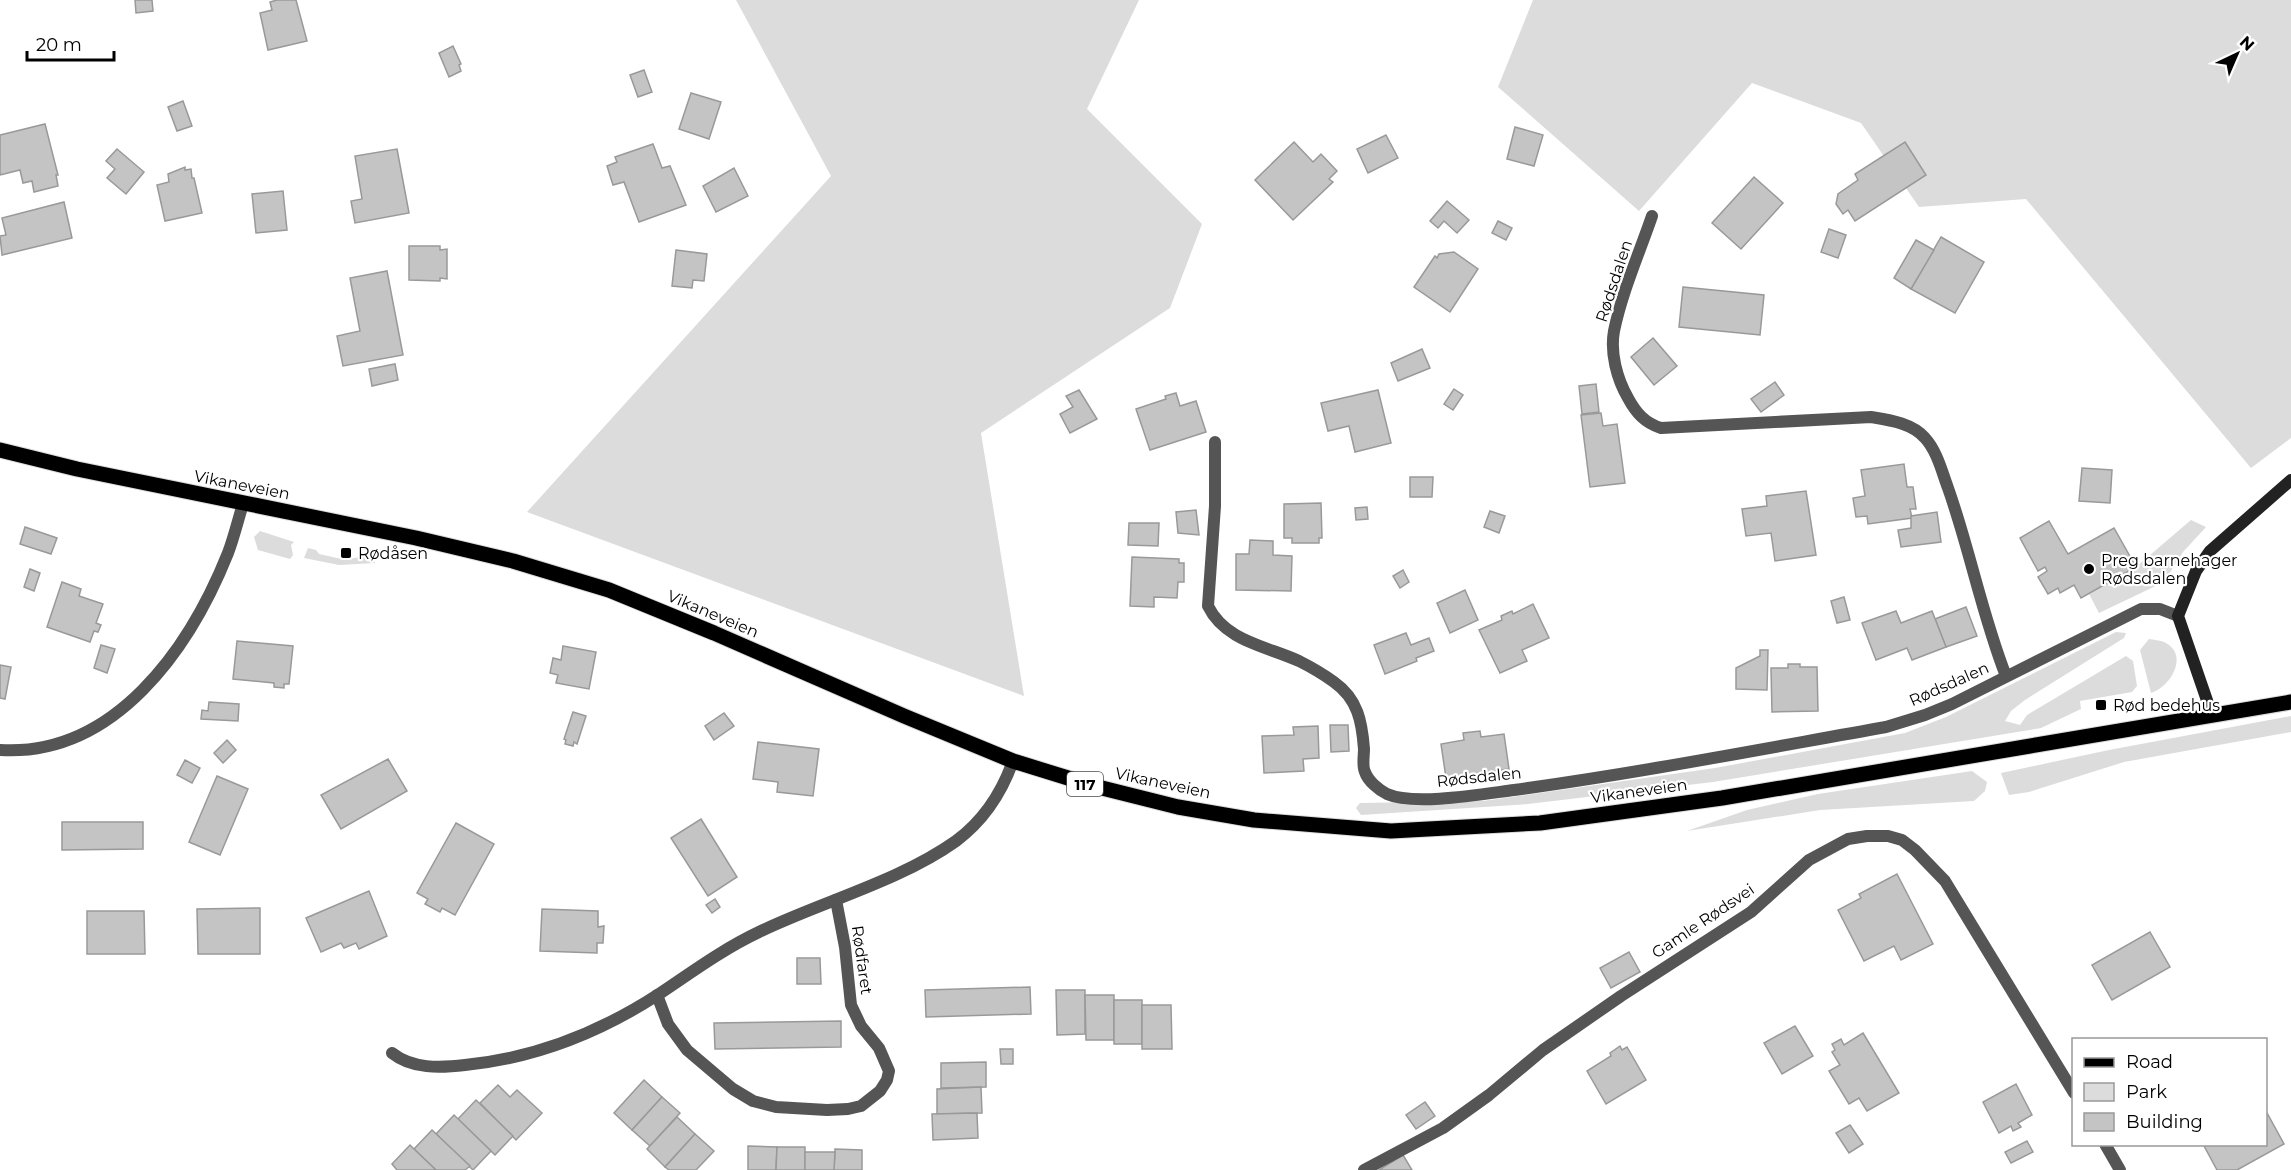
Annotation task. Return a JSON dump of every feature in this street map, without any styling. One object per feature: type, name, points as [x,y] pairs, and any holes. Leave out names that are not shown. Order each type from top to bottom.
[{"type":"main road","name":"Vikaneveien","points":[[0,450],[77,469],[416,538],[502,558],[609,590],[1013,761],[1094,786],[1178,807],[1254,820],[1391,831],[1540,823],[1634,811],[2291,702]]},
{"type":"street","name":"Rødsdalen","points":[[1652,216],[1614,333],[1614,357],[1621,386],[1631,404],[1642,418],[1661,428],[1871,417],[1893,420],[1910,427],[1925,438],[1937,459],[1953,502],[1997,654],[2006,676]]},
{"type":"street","name":"Rødsdalen","points":[[1215,442],[1215,506],[1208,606],[1221,626],[1233,634],[1299,661],[1337,684],[1349,696],[1359,712],[1364,772],[1373,785],[1388,794],[1406,799],[1479,795],[1589,779],[1886,727],[1934,712],[2141,609],[2160,609],[2178,616]]},
{"type":"street","points":[[2212,716],[2178,616],[2196,571],[2210,551],[2291,480]]},
{"type":"street","points":[[0,750],[32,748],[58,743],[83,734],[127,706],[145,690],[168,661],[201,609],[229,552],[243,504]]},
{"type":"street","points":[[392,1053],[402,1061],[420,1066],[499,1062],[540,1052],[584,1034],[657,995],[739,941],[936,854],[958,840],[987,810],[1000,792],[1013,761]]},
{"type":"street","name":"Gamle Rødsvei","points":[[1364,1170],[1443,1128],[1489,1095],[1552,1043],[1751,912],[1809,860],[1848,839],[1867,836],[1888,836],[1902,840],[1915,850],[1944,881],[2072,1091]]},
{"type":"street","name":"Rødfaret","points":[[657,995],[668,1024],[687,1050],[733,1089],[753,1101],[776,1107],[827,1110],[861,1106],[880,1091],[887,1080],[889,1071],[879,1048],[861,1026],[852,1005],[845,947],[836,900]]},
{"type":"street","points":[[2106,1146],[2120,1170]]},
{"type":"green space","points":[[736,0],[1139,0],[1087,109],[1202,224],[1170,308],[981,433],[1024,696],[527,512],[831,176]]},
{"type":"green space","points":[[1533,0],[2291,0],[2291,438],[2251,468],[2026,199],[1919,207],[1861,123],[1752,83],[1639,211],[1498,87]]},
{"type":"green space","points":[[2191,520],[2206,527],[2183,552],[2164,582],[2099,613],[2089,594],[2136,567]]},
{"type":"green space","points":[[260,531],[294,542],[291,545],[293,555],[290,559],[258,550],[254,537]]},
{"type":"green space","points":[[308,548],[316,550],[319,554],[346,560],[363,556],[373,557],[375,563],[339,565],[304,558]]},
{"type":"green space","points":[[2116,632],[2126,633],[2124,638],[2025,700],[2011,711],[2005,721],[2020,725],[2027,715],[2126,656],[2133,661],[2137,686],[2132,692],[2080,701],[2081,709],[2041,728],[1713,782],[1528,804],[1361,815],[1356,808],[1360,803],[1483,801],[1715,768],[1905,733],[1946,717]]},
{"type":"green space","points":[[2149,639],[2164,642],[2172,647],[2177,662],[2171,677],[2158,690],[2151,693],[2140,650]]},
{"type":"green space","points":[[2291,716],[2291,732],[2124,762],[2029,792],[2009,795],[2001,773],[2109,750]]},
{"type":"green space","points":[[1972,771],[1987,782],[1985,791],[1974,801],[1820,810],[1687,831],[1747,810],[1818,794]]},
{"type":"building","points":[[135,0],[152,0],[153,11],[136,13]]},
{"type":"building","points":[[296,0],[307,41],[268,50],[260,13],[272,10],[270,2]]},
{"type":"building","points":[[453,46],[461,64],[459,65],[461,71],[449,77],[439,53]]},
{"type":"building","points":[[644,70],[652,92],[638,97],[630,75]]},
{"type":"building","points":[[691,93],[721,102],[709,139],[679,129]]},
{"type":"building","points":[[183,101],[192,126],[177,131],[168,107]]},
{"type":"building","points":[[45,124],[58,175],[56,175],[58,186],[34,192],[32,181],[23,183],[20,170],[0,175],[0,135]]},
{"type":"building","points":[[1515,127],[1543,135],[1534,166],[1507,159]]},
{"type":"building","points":[[1386,135],[1398,158],[1368,173],[1357,149]]},
{"type":"building","points":[[1294,142],[1313,162],[1321,154],[1337,171],[1329,179],[1333,182],[1293,220],[1255,180]]},
{"type":"building","points":[[1905,142],[1926,175],[1855,221],[1848,210],[1843,214],[1836,204],[1838,194],[1858,180],[1855,174]]},
{"type":"building","points":[[653,144],[662,168],[670,166],[686,205],[639,222],[624,182],[613,185],[607,166],[617,162],[615,157]]},
{"type":"building","points":[[117,149],[144,172],[126,194],[107,178],[115,169],[106,161]]},
{"type":"building","points":[[397,149],[409,213],[355,223],[351,201],[362,199],[355,156]]},
{"type":"building","points":[[185,167],[185,170],[191,169],[202,213],[165,221],[157,185],[169,182],[168,174]]},
{"type":"building","points":[[734,168],[748,196],[716,212],[703,186]]},
{"type":"building","points":[[1754,177],[1783,203],[1741,249],[1712,223]]},
{"type":"building","points":[[283,191],[287,230],[256,233],[252,194]]},
{"type":"building","points":[[1447,201],[1469,220],[1457,233],[1444,221],[1438,228],[1430,221]]},
{"type":"building","points":[[64,202],[72,238],[2,255],[0,236],[6,235],[2,218]]},
{"type":"building","points":[[1498,221],[1512,228],[1506,240],[1492,233]]},
{"type":"building","points":[[1829,229],[1846,235],[1838,258],[1821,252]]},
{"type":"building","points":[[1941,237],[1984,262],[1955,313],[1911,289]]},
{"type":"building","points":[[1916,240],[1934,250],[1911,289],[1894,278]]},
{"type":"building","points":[[409,246],[440,246],[440,250],[447,249],[447,279],[440,278],[440,281],[409,280]]},
{"type":"building","points":[[676,250],[707,254],[704,281],[693,280],[692,288],[672,286]]},
{"type":"building","points":[[1454,252],[1478,269],[1450,312],[1414,287],[1435,256],[1437,258],[1439,254]]},
{"type":"building","points":[[387,271],[403,355],[343,366],[337,336],[360,331],[350,278]]},
{"type":"building","points":[[1683,287],[1764,295],[1760,335],[1679,327]]},
{"type":"building","points":[[1653,338],[1677,366],[1654,385],[1631,357]]},
{"type":"building","points":[[1422,349],[1430,368],[1398,381],[1391,363]]},
{"type":"building","points":[[395,364],[398,380],[372,386],[369,369]]},
{"type":"building","points":[[1775,382],[1784,395],[1761,412],[1751,399]]},
{"type":"building","points":[[1596,384],[1599,412],[1582,414],[1579,386]]},
{"type":"building","points":[[1454,389],[1463,395],[1453,410],[1444,404]]},
{"type":"building","points":[[1079,390],[1097,419],[1070,433],[1060,414],[1073,407],[1066,396]]},
{"type":"building","points":[[1378,390],[1391,443],[1355,452],[1349,426],[1328,431],[1321,403]]},
{"type":"building","points":[[1176,393],[1180,406],[1196,401],[1206,432],[1150,450],[1136,409],[1166,399],[1165,396]]},
{"type":"building","points":[[1601,413],[1603,426],[1617,424],[1625,483],[1590,487],[1581,415]]},
{"type":"building","points":[[1904,464],[1907,487],[1913,487],[1916,509],[1910,509],[1912,518],[1868,524],[1867,516],[1856,517],[1853,498],[1865,496],[1861,470]]},
{"type":"building","points":[[2082,468],[2112,470],[2110,503],[2079,501]]},
{"type":"building","points":[[1410,477],[1433,477],[1432,497],[1410,497]]},
{"type":"building","points":[[1806,491],[1816,555],[1775,561],[1771,533],[1746,536],[1742,509],[1767,506],[1766,496]]},
{"type":"building","points":[[1321,503],[1322,538],[1319,538],[1319,543],[1292,543],[1292,538],[1284,538],[1284,504]]},
{"type":"building","points":[[1367,507],[1368,519],[1356,520],[1355,508]]},
{"type":"building","points":[[1196,510],[1199,535],[1178,533],[1176,512]]},
{"type":"building","points":[[1490,511],[1505,516],[1499,533],[1484,527]]},
{"type":"building","points":[[1937,512],[1941,542],[1901,547],[1898,530],[1911,528],[1911,516]]},
{"type":"building","points":[[2049,521],[2068,554],[2114,528],[2136,567],[2081,598],[2074,585],[2060,593],[2058,588],[2048,594],[2038,577],[2047,571],[2045,567],[2038,571],[2020,538]]},
{"type":"building","points":[[1129,523],[1159,523],[1158,546],[1128,545]]},
{"type":"building","points":[[25,527],[57,538],[51,554],[20,544]]},
{"type":"building","points":[[1250,540],[1273,541],[1273,555],[1292,556],[1291,591],[1236,590],[1236,554],[1249,554]]},
{"type":"building","points":[[1132,557],[1179,559],[1179,563],[1184,563],[1184,582],[1178,582],[1177,598],[1154,597],[1154,607],[1130,606]]},
{"type":"building","points":[[30,569],[40,573],[34,591],[24,587]]},
{"type":"building","points":[[1403,570],[1409,582],[1400,588],[1393,576]]},
{"type":"building","points":[[62,582],[81,589],[79,596],[103,604],[96,623],[101,625],[98,632],[94,631],[90,642],[47,627]]},
{"type":"building","points":[[1465,590],[1478,620],[1450,633],[1437,603]]},
{"type":"building","points":[[1844,597],[1850,620],[1837,623],[1831,601]]},
{"type":"building","points":[[1533,604],[1549,638],[1522,650],[1527,661],[1500,673],[1479,630],[1502,620],[1501,616],[1512,611],[1513,614]]},
{"type":"building","points":[[1966,607],[1977,636],[1946,647],[1935,619]]},
{"type":"building","points":[[1896,611],[1901,623],[1932,611],[1946,647],[1912,660],[1907,648],[1876,660],[1862,623]]},
{"type":"building","points":[[1406,633],[1411,645],[1429,638],[1434,651],[1416,658],[1417,661],[1385,674],[1374,645]]},
{"type":"building","points":[[237,641],[293,646],[289,684],[284,684],[284,688],[274,687],[274,683],[233,679]]},
{"type":"building","points":[[101,645],[115,649],[107,673],[94,668]]},
{"type":"building","points":[[563,646],[596,652],[589,689],[556,683],[558,675],[550,673],[553,658],[561,660]]},
{"type":"building","points":[[1760,650],[1768,650],[1767,690],[1736,689],[1736,668],[1760,656]]},
{"type":"building","points":[[1788,664],[1817,667],[1818,711],[1772,712],[1771,668],[1788,668]]},
{"type":"building","points":[[0,665],[11,667],[5,699],[0,698]]},
{"type":"building","points":[[209,702],[239,704],[238,721],[201,719],[202,710],[208,711]]},
{"type":"building","points":[[573,712],[586,716],[577,744],[574,742],[573,746],[565,744],[564,739]]},
{"type":"building","points":[[724,713],[734,726],[714,740],[705,726]]},
{"type":"building","points":[[1330,725],[1348,725],[1349,751],[1331,752]]},
{"type":"building","points":[[1318,726],[1319,758],[1303,759],[1304,771],[1264,773],[1262,736],[1294,735],[1293,727]]},
{"type":"building","points":[[1480,731],[1481,737],[1504,734],[1509,769],[1446,778],[1441,744],[1464,740],[1463,733]]},
{"type":"building","points":[[227,740],[236,750],[223,763],[214,753]]},
{"type":"building","points":[[758,742],[819,749],[813,796],[777,792],[778,782],[753,779]]},
{"type":"building","points":[[388,759],[407,791],[341,829],[321,795]]},
{"type":"building","points":[[185,760],[200,768],[192,783],[177,775]]},
{"type":"building","points":[[217,776],[248,789],[220,855],[189,842]]},
{"type":"building","points":[[701,819],[737,877],[708,896],[671,838]]},
{"type":"building","points":[[62,822],[143,822],[143,849],[62,850]]},
{"type":"building","points":[[456,823],[494,844],[455,915],[442,908],[440,912],[425,904],[428,899],[417,893]]},
{"type":"building","points":[[1897,874],[1933,944],[1901,960],[1894,946],[1864,961],[1838,910],[1861,898],[1859,894]]},
{"type":"building","points":[[369,891],[387,936],[359,949],[356,943],[344,948],[341,943],[321,952],[306,918]]},
{"type":"building","points":[[715,899],[720,907],[712,913],[706,905]]},
{"type":"building","points":[[260,908],[260,954],[198,954],[197,909]]},
{"type":"building","points":[[542,909],[598,911],[598,927],[604,926],[603,943],[597,943],[597,953],[540,951]]},
{"type":"building","points":[[87,911],[144,911],[145,954],[87,954]]},
{"type":"building","points":[[2150,932],[2170,967],[2112,1000],[2092,965]]},
{"type":"building","points":[[1629,952],[1640,972],[1611,988],[1600,968]]},
{"type":"building","points":[[797,958],[820,958],[821,984],[797,984]]},
{"type":"building","points":[[1030,987],[1031,1014],[926,1017],[925,990]]},
{"type":"building","points":[[1056,990],[1085,990],[1085,1034],[1057,1035]]},
{"type":"building","points":[[1085,995],[1114,995],[1114,1040],[1086,1040]]},
{"type":"building","points":[[1114,1000],[1142,1000],[1142,1044],[1114,1044]]},
{"type":"building","points":[[1142,1005],[1171,1005],[1172,1049],[1142,1049]]},
{"type":"building","points":[[841,1021],[841,1047],[715,1049],[714,1023]]},
{"type":"building","points":[[1795,1026],[1813,1056],[1782,1074],[1764,1043]]},
{"type":"building","points":[[1863,1033],[1899,1093],[1867,1111],[1859,1098],[1849,1104],[1829,1071],[1840,1065],[1832,1052],[1835,1050],[1832,1044],[1841,1039],[1844,1045]]},
{"type":"building","points":[[1620,1046],[1622,1050],[1627,1047],[1646,1080],[1606,1104],[1587,1071],[1611,1056],[1610,1053]]},
{"type":"building","points":[[1000,1049],[1013,1049],[1013,1064],[1001,1064]]},
{"type":"building","points":[[986,1062],[986,1087],[941,1088],[941,1063]]},
{"type":"building","points":[[644,1080],[662,1097],[632,1130],[614,1113]]},
{"type":"building","points":[[2016,1084],[2032,1115],[2018,1123],[2021,1127],[2013,1131],[2011,1126],[1999,1133],[1983,1102]]},
{"type":"building","points":[[498,1085],[510,1097],[517,1090],[542,1113],[516,1140],[480,1103]]},
{"type":"building","points":[[981,1087],[982,1113],[937,1114],[937,1089]]},
{"type":"building","points":[[662,1097],[680,1113],[650,1146],[632,1130]]},
{"type":"building","points":[[476,1100],[513,1136],[495,1155],[458,1119]]},
{"type":"building","points":[[1425,1102],[1435,1116],[1416,1129],[1406,1115]]},
{"type":"building","points":[[977,1113],[978,1138],[933,1140],[932,1114]]},
{"type":"building","points":[[2267,1113],[2284,1144],[2237,1170],[2217,1170],[2204,1146],[2267,1146]]},
{"type":"building","points":[[454,1115],[491,1151],[473,1170],[436,1134]]},
{"type":"building","points":[[677,1117],[695,1134],[665,1167],[647,1149]]},
{"type":"building","points":[[1850,1125],[1863,1144],[1849,1153],[1836,1133]]},
{"type":"building","points":[[432,1130],[470,1166],[465,1170],[436,1170],[414,1149]]},
{"type":"building","points":[[695,1134],[714,1151],[696,1170],[669,1170],[665,1167]]},
{"type":"building","points":[[2027,1141],[2033,1152],[2011,1163],[2005,1152]]},
{"type":"building","points":[[410,1145],[436,1170],[397,1170],[392,1164]]},
{"type":"building","points":[[748,1146],[777,1147],[776,1170],[748,1170]]},
{"type":"building","points":[[777,1147],[805,1147],[805,1170],[776,1170]]},
{"type":"building","points":[[835,1149],[862,1150],[862,1170],[834,1170]]},
{"type":"building","points":[[805,1152],[835,1152],[834,1170],[805,1170]]},
{"type":"building","points":[[1403,1155],[1412,1170],[1379,1170]]},
{"type":"place","name":"Rødåsen","points":[[346,553]]},
{"type":"place","name":"Preg barnehager Rødsdalen","points":[[2089,569]]},
{"type":"place","name":"Rød bedehus","points":[[2101,705]]}]
